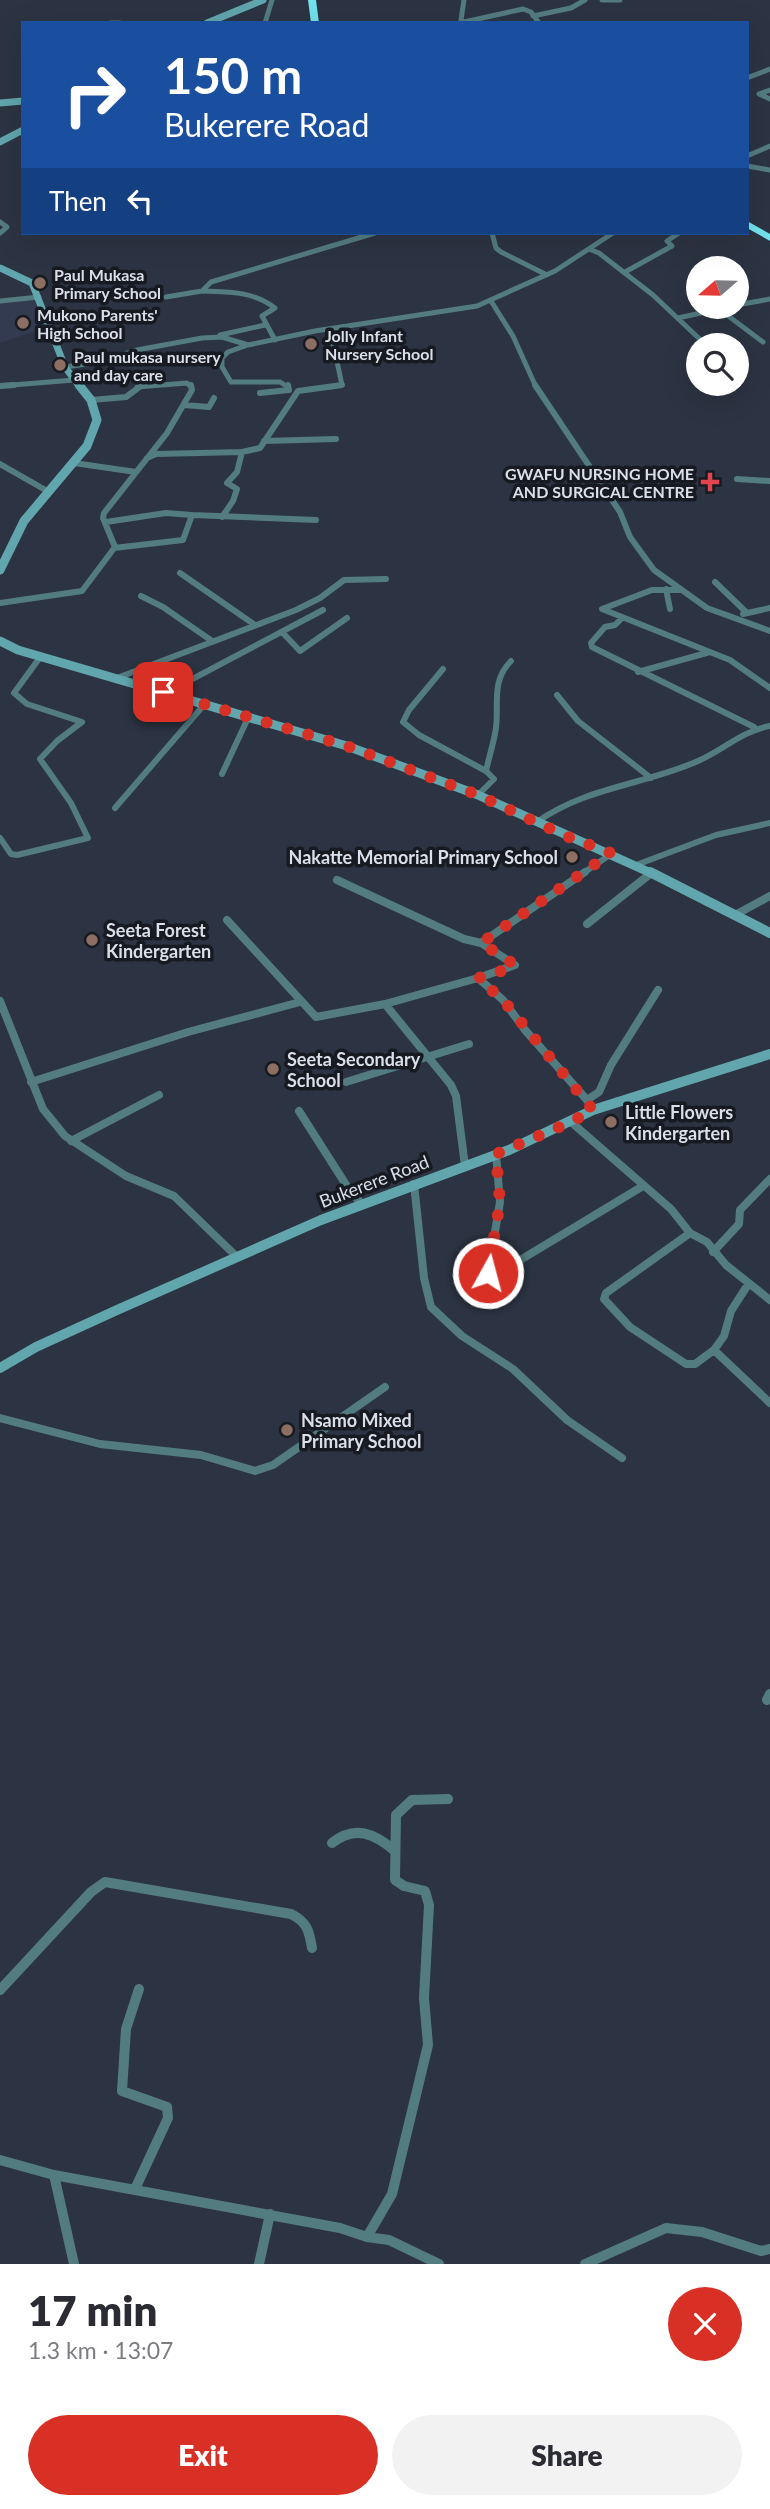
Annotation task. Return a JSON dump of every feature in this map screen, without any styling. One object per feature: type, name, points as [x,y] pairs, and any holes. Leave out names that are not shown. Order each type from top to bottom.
[{"type":"highway","points":[[312,0],[315,21]]},
{"type":"highway","points":[[749,225],[770,238]]},
{"type":"street","points":[[212,21],[262,0]]},
{"type":"street","points":[[266,21],[272,0]]},
{"type":"street","points":[[462,21],[464,0]]},
{"type":"street","points":[[533,16],[571,8],[585,0]]},
{"type":"street","points":[[602,0],[620,0]]},
{"type":"street","points":[[469,21],[523,9],[537,21]]},
{"type":"street","points":[[749,77],[770,69]]},
{"type":"street","points":[[770,90],[759,95],[770,99]]},
{"type":"street","points":[[0,103],[21,101]]},
{"type":"street","points":[[0,142],[21,132]]},
{"type":"street","points":[[749,155],[770,146]]},
{"type":"street","points":[[749,166],[770,170]]},
{"type":"street","points":[[0,222],[7,227],[0,233]]},
{"type":"street","points":[[202,291],[207,284],[219,279],[368,235]]},
{"type":"street","points":[[493,235],[496,248],[501,252],[547,275]]},
{"type":"street","points":[[260,393],[284,393],[289,390],[288,385],[280,382],[233,383],[221,362],[228,352],[248,345],[330,329],[477,306],[547,275],[610,235]]},
{"type":"street","points":[[625,272],[672,246],[667,242],[677,235]]},
{"type":"street","points":[[589,249],[625,272],[694,333]]},
{"type":"street","points":[[0,268],[29,280],[39,297],[65,367],[91,400],[96,411],[96,427],[87,446],[24,521],[4,552],[0,570]]},
{"type":"street","points":[[166,297],[202,291],[236,291],[265,300],[275,310],[262,316],[275,340]]},
{"type":"street","points":[[0,301],[39,297]]},
{"type":"street","points":[[749,304],[769,300]]},
{"type":"street","points":[[491,301],[513,336],[532,382],[620,512],[630,537],[654,570],[707,608],[770,631]]},
{"type":"street","points":[[678,318],[686,316]]},
{"type":"street","points":[[732,319],[762,342]]},
{"type":"street","points":[[65,367],[265,325]]},
{"type":"street","points":[[147,458],[156,454],[242,453],[257,450],[298,391],[341,386],[330,329]]},
{"type":"street","points":[[215,336],[248,345]]},
{"type":"street","points":[[0,386],[74,380]]},
{"type":"street","points":[[91,400],[126,397],[139,385],[187,383],[191,384],[192,390],[147,458],[104,513],[114,548]]},
{"type":"street","points":[[184,405],[209,407],[214,398]]},
{"type":"street","points":[[264,441],[336,439]]},
{"type":"street","points":[[222,517],[233,501],[237,489],[227,483],[237,472],[242,453]]},
{"type":"street","points":[[74,463],[136,472]]},
{"type":"street","points":[[1,466],[49,492]]},
{"type":"street","points":[[737,479],[770,481]]},
{"type":"street","points":[[106,522],[166,513],[316,520]]},
{"type":"street","points":[[0,603],[82,591],[114,548],[183,540],[192,515]]},
{"type":"street","points":[[180,573],[256,625]]},
{"type":"street","points":[[117,678],[311,603],[344,580],[386,579]]},
{"type":"street","points":[[715,582],[747,613]]},
{"type":"street","points":[[666,589],[670,609]]},
{"type":"street","points":[[684,590],[652,590],[602,609],[730,660],[770,688]]},
{"type":"street","points":[[141,596],[163,607],[212,641]]},
{"type":"street","points":[[734,619],[770,608]]},
{"type":"street","points":[[166,693],[323,610]]},
{"type":"street","points":[[282,632],[300,651],[347,618]]},
{"type":"street","points":[[622,618],[615,625],[605,627],[590,645],[754,727]]},
{"type":"street","points":[[0,642],[203,706],[347,746],[478,795],[611,853],[770,933]]},
{"type":"street","points":[[638,671],[710,652]]},
{"type":"street","points":[[0,838],[11,854],[17,855],[88,838],[72,803],[40,760],[57,741],[82,722],[33,705],[14,693],[41,656]]},
{"type":"street","points":[[486,771],[496,728],[497,682],[502,670],[511,661]]},
{"type":"street","points":[[443,669],[428,691],[408,708],[403,722],[419,735],[486,771],[494,780],[478,795]]},
{"type":"street","points":[[558,695],[578,721],[651,778]]},
{"type":"street","points":[[115,808],[203,706]]},
{"type":"street","points":[[222,774],[248,718]]},
{"type":"street","points":[[537,822],[569,800],[651,778],[699,761],[754,727],[770,726]]},
{"type":"street","points":[[635,865],[716,835],[770,823]]},
{"type":"street","points":[[481,943],[611,853]]},
{"type":"street","points":[[587,924],[650,874]]},
{"type":"street","points":[[227,920],[300,1002],[318,1018],[385,1004],[492,975],[515,965],[481,943],[464,939],[337,880]]},
{"type":"street","points":[[734,915],[770,896]]},
{"type":"street","points":[[478,978],[503,1000],[525,1030],[590,1105],[611,1065],[659,990]]},
{"type":"street","points":[[0,1000],[43,1109],[71,1141],[126,1176],[174,1196],[236,1256]]},
{"type":"street","points":[[31,1082],[187,1032],[300,1002]]},
{"type":"street","points":[[385,1004],[447,1076],[456,1096],[465,1166]]},
{"type":"street","points":[[346,1082],[469,1044]]},
{"type":"street","name":"Bukerere Road","points":[[1,1365],[236,1256],[571,1122],[590,1105],[770,1054]]},
{"type":"street","points":[[71,1141],[159,1095]]},
{"type":"street","points":[[299,1111],[349,1191],[362,1204]]},
{"type":"street","points":[[571,1122],[671,1209],[690,1233],[707,1242],[713,1252],[770,1300]]},
{"type":"street","points":[[496,1154],[500,1202],[489,1254],[488,1273],[492,1277],[643,1186]]},
{"type":"street","points":[[713,1252],[738,1224],[740,1210],[770,1179]]},
{"type":"street","points":[[414,1184],[424,1278],[431,1307],[462,1336],[513,1369],[567,1420],[622,1458]]},
{"type":"street","points":[[690,1233],[606,1293],[604,1299],[609,1307],[685,1364],[695,1364],[714,1350],[724,1336],[731,1311],[749,1283]]},
{"type":"street","points":[[714,1350],[770,1403]]},
{"type":"street","points":[[0,1418],[100,1444],[188,1452],[255,1471],[264,1470],[385,1387]]},
{"type":"street","points":[[367,2237],[396,2180],[428,2045],[424,2023],[428,1895],[425,1891],[404,1886],[396,1880],[396,1815],[400,1807],[415,1797],[448,1799]]},
{"type":"street","points":[[332,1843],[358,1831],[370,1832],[395,1851]]},
{"type":"street","points":[[0,1990],[91,1892],[105,1882],[291,1914],[303,1920],[309,1930],[312,1948]]},
{"type":"street","points":[[135,2189],[168,2118],[167,2106],[122,2091],[126,2029],[139,1989]]},
{"type":"street","points":[[0,2160],[54,2175],[340,2228],[389,2241],[439,2264]]},
{"type":"street","points":[[54,2175],[74,2264]]},
{"type":"street","points":[[259,2264],[270,2214]]},
{"type":"street","points":[[584,2264],[666,2228],[675,2227],[706,2233],[761,2252],[770,2249]]},
{"type":"shaded area","name":"Mukono Parents' High School","points":[[37,299],[47,327],[0,343],[0,302]]},
{"type":"place","name":"Paul Mukasa Primary School","points":[[40,283]]},
{"type":"place","name":"Mukono Parents' High School","points":[[23,323]]},
{"type":"place","name":"Jolly Infant Nursery School","points":[[311,344]]},
{"type":"place","name":"Paul mukasa nursery and day care","points":[[60,365]]},
{"type":"place","name":"GWAFU NURSING HOME AND SURGICAL CENTRE","points":[[710,482]]},
{"type":"place","name":"Nakatte Memorial Primary School","points":[[572,857]]},
{"type":"place","name":"Seeta Forest Kindergarten","points":[[92,940]]},
{"type":"place","name":"Seeta Secondary School","points":[[273,1069]]},
{"type":"place","name":"Little Flowers Kindergarten","points":[[611,1122]]},
{"type":"place","name":"Nsamo Mixed Primary School","points":[[287,1430]]},
{"type":"route","points":[[163,692],[203,706],[347,746],[478,795],[566,836],[611,853],[481,943],[515,965],[478,978],[503,1000],[593,1110],[496,1154],[500,1202],[489,1254],[488,1273]]}]
